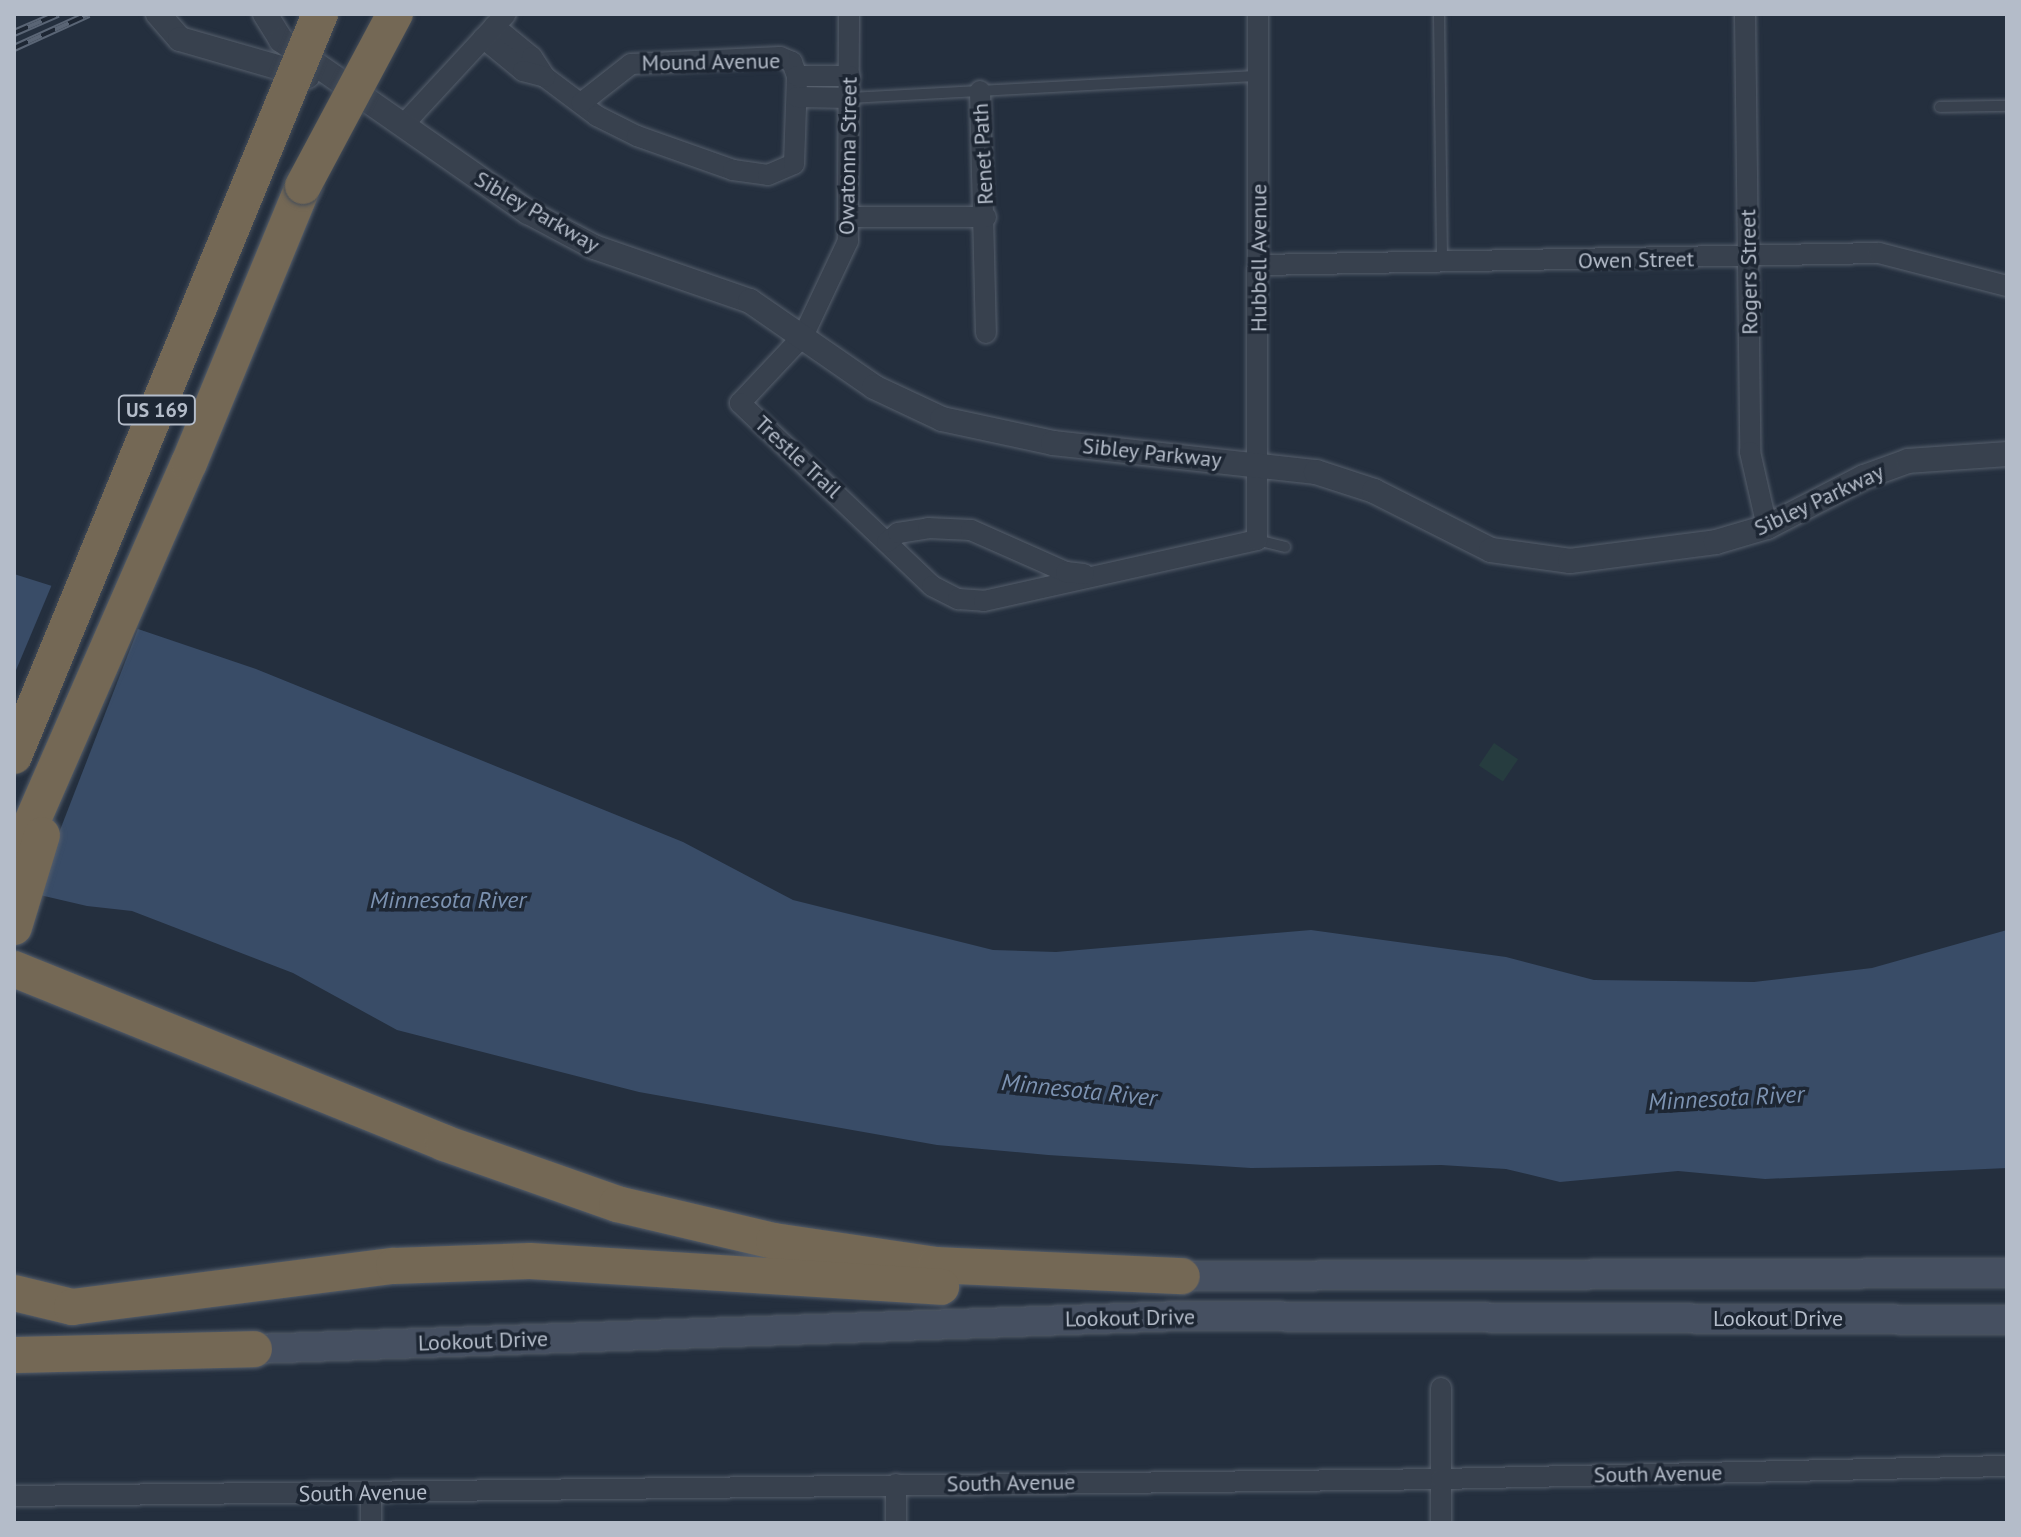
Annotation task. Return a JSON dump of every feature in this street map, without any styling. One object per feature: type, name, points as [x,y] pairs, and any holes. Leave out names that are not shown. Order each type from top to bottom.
[{"type":"highway","points":[[299,64],[314,14]]},
{"type":"highway","name":"US 169","points":[[14,756],[320,14]]},
{"type":"highway","name":"US 169","points":[[14,863],[54,778],[303,186],[369,14]]},
{"type":"highway","points":[[303,186],[395,14]]},
{"type":"highway","points":[[14,927],[36,866],[54,778]]},
{"type":"highway","points":[[14,969],[444,1143],[656,1214],[774,1241],[936,1265],[1182,1276]]},
{"type":"highway","points":[[14,1293],[72,1307],[394,1266],[530,1261],[1025,1290],[1182,1276]]},
{"type":"highway","points":[[14,1346],[254,1349]]},
{"type":"highway","points":[[14,1355],[254,1349]]},
{"type":"main road","name":"Lookout Drive","points":[[1182,1276],[2007,1273]]},
{"type":"main road","name":"Lookout Drive","points":[[254,1349],[1180,1316],[2007,1323]]},
{"type":"street","name":"Sibley Parkway","points":[[158,14],[180,39],[353,90]]},
{"type":"street","name":"Sibley Parkway","points":[[265,14],[281,40],[404,124],[495,192],[556,228],[629,261],[725,289],[803,336],[874,387],[942,419],[1053,443],[1257,463],[1348,480],[1491,550],[1542,560],[1570,561],[1716,542],[1767,527],[1864,477],[1908,461],[2007,454]]},
{"type":"street","name":"Owatonna Street","points":[[803,336],[842,261],[851,217],[849,14]]},
{"type":"street","name":"Hubbell Avenue","points":[[1257,540],[1254,502],[1260,265],[1258,14]]},
{"type":"street","name":"Rogers Street","points":[[1745,14],[1750,452],[1767,527]]},
{"type":"street","name":"Mound Avenue","points":[[404,124],[494,26],[532,57],[545,77],[581,103],[637,136],[733,170],[768,175],[794,164],[797,76],[792,62],[780,57],[654,59],[631,64],[581,103]]},
{"type":"street","name":"Mound Avenue","points":[[797,76],[850,76]]},
{"type":"street","name":"Renet Path","points":[[980,91],[986,217],[986,333]]},
{"type":"street","name":"Mound Avenue","points":[[797,97],[850,98]]},
{"type":"street","name":"Renet Path","points":[[851,217],[986,217]]},
{"type":"street","name":"Owen Street","points":[[1260,265],[1749,258],[1879,253],[2007,286]]},
{"type":"street","name":"Trestle Trail","points":[[803,336],[740,403],[932,586],[958,599],[984,601],[1257,540]]},
{"type":"street","name":"Trestle Trail","points":[[887,542],[898,533],[928,528],[971,530],[1066,572],[1096,575]]},
{"type":"street","points":[[1441,1388],[1441,1523]]},
{"type":"street","name":"South Avenue","points":[[14,1496],[1441,1479],[2007,1466]]},
{"type":"street","points":[[896,1484],[896,1523]]},
{"type":"street","points":[[371,1493],[371,1523]]},
{"type":"lane","points":[[1439,14],[1442,262]]},
{"type":"lane","points":[[850,98],[1259,76]]},
{"type":"lane","points":[[1940,107],[2007,106]]},
{"type":"lane","points":[[1257,540],[1285,547]]},
{"type":"green space","points":[[1494,743],[1518,759],[1503,782],[1479,765]]},
{"type":"water","name":"Minnesota River","points":[[14,574],[71,592],[138,629],[256,669],[683,842],[793,900],[993,950],[1056,952],[1311,930],[1506,957],[1594,980],[1754,982],[1872,968],[2007,930],[2007,1168],[1765,1179],[1678,1171],[1560,1182],[1506,1169],[1441,1165],[1251,1168],[1048,1155],[937,1145],[639,1092],[397,1030],[293,973],[132,911],[87,906],[14,889]]},
{"type":"pier","points":[[53,582],[139,626],[50,856],[14,893],[14,675]]},
{"type":"railway","points":[[14,33],[58,14]]},
{"type":"railway","points":[[14,48],[89,14]]}]
